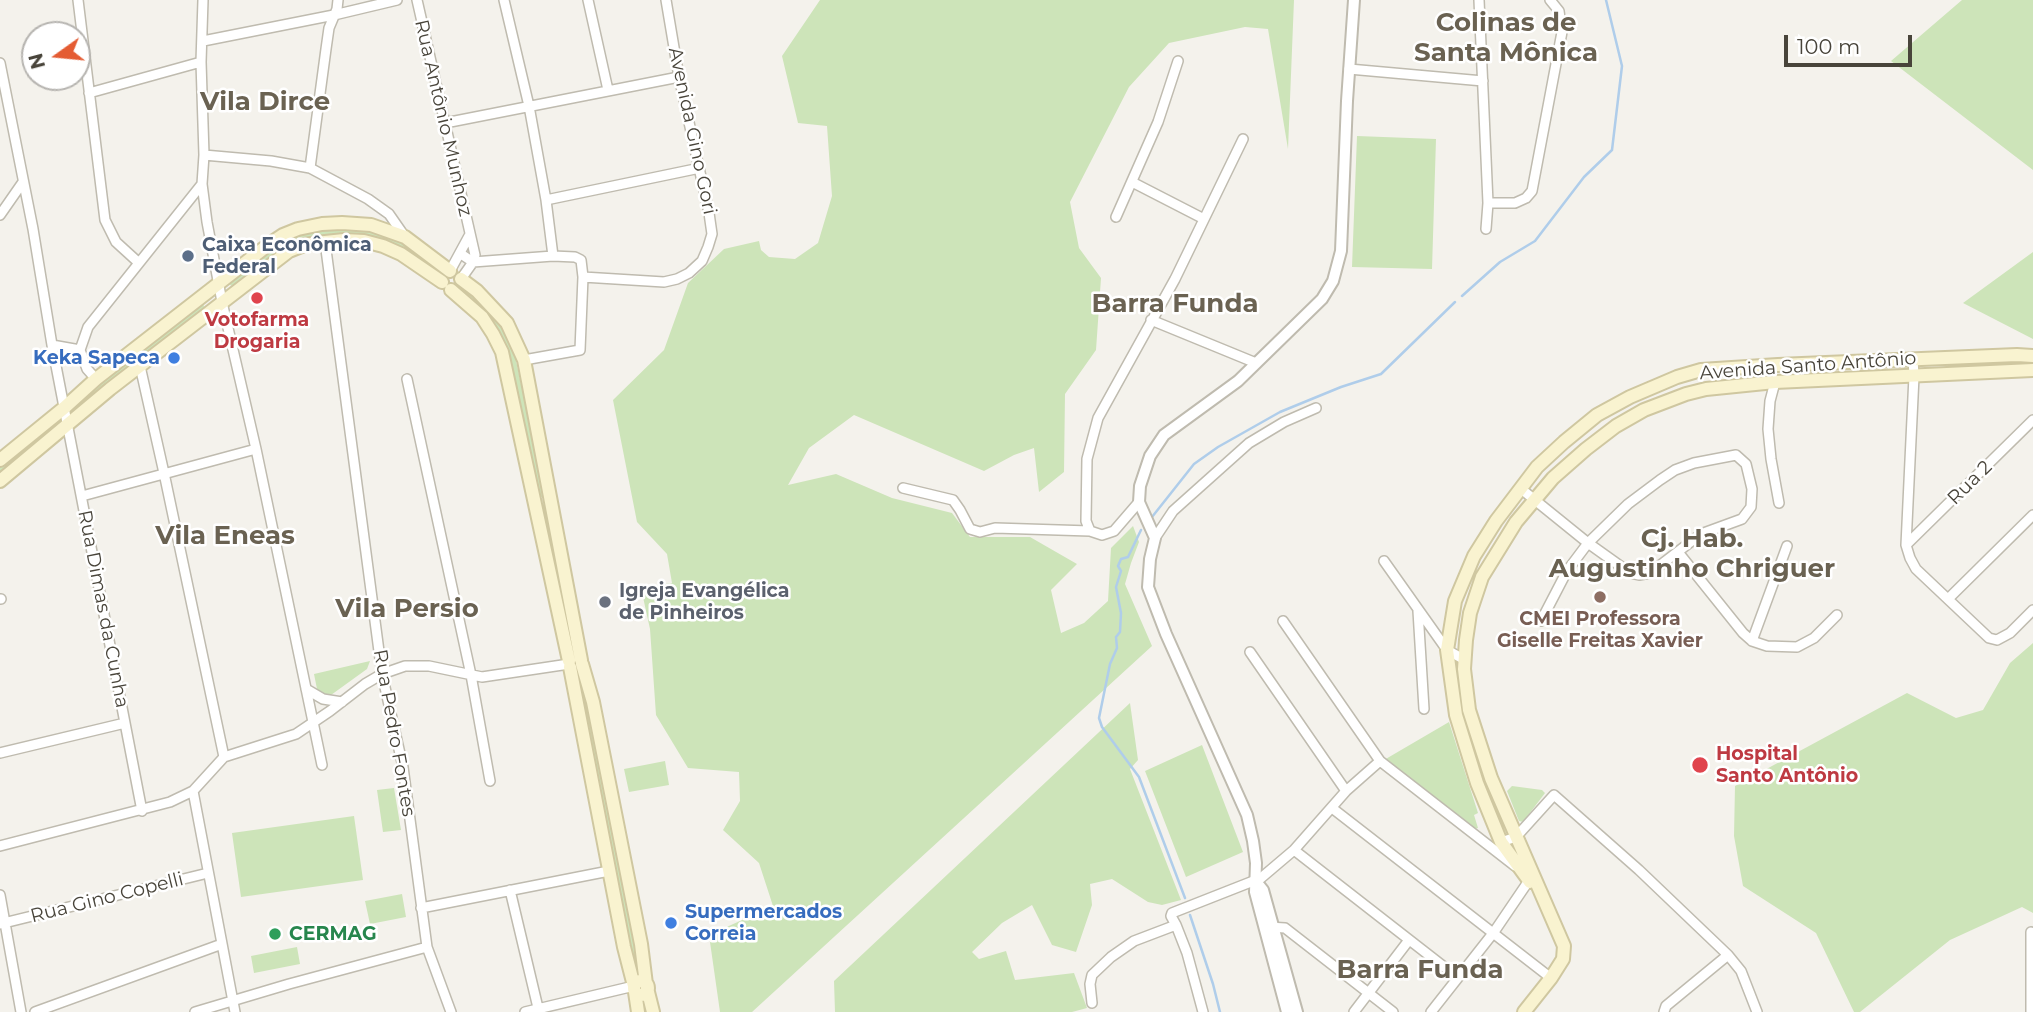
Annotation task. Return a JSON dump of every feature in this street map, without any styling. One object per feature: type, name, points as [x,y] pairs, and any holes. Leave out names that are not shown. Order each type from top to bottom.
[{"type":"main road","points":[[0,460],[96,379],[268,244],[298,229],[322,224],[370,225],[405,237],[477,292],[507,323],[524,360],[550,502],[609,871],[641,987],[653,1012]]},
{"type":"main road","points":[[0,481],[110,389],[289,251],[304,245],[325,242],[364,241],[401,254],[446,286],[482,317],[502,352],[574,663],[593,702],[638,930],[641,987],[639,1012]]},
{"type":"main road","points":[[446,286],[445,274],[456,275]]},
{"type":"main road","name":"Avenida Santo Antônio","points":[[1524,1012],[1563,959],[1564,946],[1539,893],[1501,842],[1477,783],[1455,715],[1447,650],[1455,601],[1474,556],[1520,488],[1537,467],[1597,415],[1630,397],[1700,370],[2033,356]]},
{"type":"main road","name":"Avenida Santo Antônio","points":[[1528,877],[1469,710],[1465,660],[1470,612],[1482,577],[1511,530],[1553,478],[1616,426],[1644,410],[1706,389],[1775,382],[2033,370]]},
{"type":"main road","points":[[536,505],[550,502]]},
{"type":"main road","points":[[1496,521],[1511,530]]},
{"type":"street","points":[[78,0],[105,220],[116,242],[139,263]]},
{"type":"street","points":[[203,0],[202,184],[218,284],[256,449],[322,765]]},
{"type":"street","points":[[310,168],[329,28],[338,0]]},
{"type":"street","points":[[203,41],[397,0]]},
{"type":"street","name":"Rua Antônio Munhoz","points":[[417,0],[475,255],[473,262]]},
{"type":"street","points":[[504,0],[529,106],[553,256]]},
{"type":"street","points":[[588,0],[608,90]]},
{"type":"street","name":"Avenida Gino Gori","points":[[583,277],[664,282],[677,279],[689,273],[702,261],[712,234],[666,0]]},
{"type":"street","points":[[1155,538],[1139,502],[1140,486],[1150,456],[1164,435],[1238,381],[1322,299],[1333,281],[1341,251],[1354,0]]},
{"type":"street","points":[[1469,0],[1479,0],[1488,203],[1486,229]]},
{"type":"street","points":[[1488,203],[1514,203],[1526,198],[1532,191],[1562,32],[1559,11],[1550,0]]},
{"type":"street","points":[[1116,217],[1158,122],[1178,61]]},
{"type":"street","points":[[89,93],[201,62]]},
{"type":"street","name":"Rua Dimas da Cunha","points":[[0,63],[142,811]]},
{"type":"street","points":[[1349,69],[1483,82]]},
{"type":"street","points":[[445,123],[679,76]]},
{"type":"street","points":[[1090,531],[1086,521],[1087,459],[1098,418],[1175,279],[1242,139]]},
{"type":"street","points":[[204,155],[271,161],[310,168],[368,199],[389,214],[405,237]]},
{"type":"street","points":[[546,200],[700,168]]},
{"type":"street","points":[[0,215],[23,182]]},
{"type":"street","points":[[1132,182],[1204,219]]},
{"type":"street","points":[[96,379],[87,369],[80,350],[88,327],[202,184]]},
{"type":"street","points":[[370,225],[377,206]]},
{"type":"street","name":"Rua Antônio Munhoz","points":[[456,275],[461,254],[470,236]]},
{"type":"street","name":"Rua Pedro Fontes","points":[[325,242],[382,674],[403,767],[427,947],[450,1012]]},
{"type":"street","points":[[461,254],[473,262]]},
{"type":"street","points":[[456,275],[473,262],[553,256],[579,257],[583,277],[580,350],[524,360]]},
{"type":"street","points":[[1151,320],[1256,363]]},
{"type":"street","points":[[52,345],[80,350]]},
{"type":"street","points":[[1913,359],[1906,545],[1910,558],[1916,569],[1989,638],[1997,640],[2010,634],[2033,610]]},
{"type":"street","points":[[140,366],[224,757]]},
{"type":"street","points":[[407,379],[471,675],[490,781]]},
{"type":"street","points":[[1775,382],[1770,401],[1768,429],[1779,503]]},
{"type":"street","points":[[1287,1012],[1263,890],[1255,880],[1253,841],[1247,815],[1166,634],[1148,587],[1155,538],[1173,511],[1249,443],[1284,422],[1316,408]]},
{"type":"street","name":"Rua 2","points":[[1906,545],[2033,420]]},
{"type":"street","points":[[82,496],[256,449]]},
{"type":"street","points":[[1520,488],[1588,543],[1630,573],[1639,575],[1650,573],[1701,534],[1742,519],[1751,507],[1752,489],[1746,464],[1736,456],[1694,463],[1675,470],[1628,503],[1588,543],[1567,571],[1541,621]]},
{"type":"street","points":[[903,488],[953,500],[970,529],[980,533],[995,528],[1090,531],[1102,535],[1114,531],[1139,502]]},
{"type":"street","points":[[1948,599],[2033,515]]},
{"type":"street","points":[[1752,641],[1787,546]]},
{"type":"street","points":[[1678,552],[1752,641],[1767,646],[1797,647],[1814,638],[1837,615]]},
{"type":"street","points":[[1384,561],[1447,650],[1465,660]]},
{"type":"street","points":[[1418,609],[1424,709]]},
{"type":"street","points":[[1283,621],[1380,761],[1528,877],[1494,932],[1431,1012]]},
{"type":"street","points":[[1250,652],[1346,791]]},
{"type":"street","points":[[0,846],[170,802],[193,791],[224,757],[296,734],[365,684],[382,674],[405,666],[429,666],[482,677],[574,663]]},
{"type":"street","points":[[306,689],[323,699],[342,702]]},
{"type":"street","points":[[0,753],[125,723]]},
{"type":"street","points":[[1203,1012],[1187,953],[1171,916],[1172,912],[1261,878],[1294,850],[1346,791],[1380,761]]},
{"type":"street","points":[[193,791],[235,1012]]},
{"type":"street","points":[[1501,842],[1516,837],[1554,795],[1639,870],[1728,955],[1741,971],[1757,1012]]},
{"type":"street","points":[[1332,808],[1551,978]]},
{"type":"street","points":[[1294,850],[1457,977]]},
{"type":"street","points":[[421,908],[609,871]]},
{"type":"street","name":"Rua Gino Copelli","points":[[2,923],[208,873]]},
{"type":"street","points":[[510,890],[538,1010]]},
{"type":"street","points":[[0,895],[2,923],[21,1012]]},
{"type":"street","points":[[1092,1003],[1092,975],[1111,957],[1134,941],[1176,925]]},
{"type":"street","points":[[1269,927],[1285,929],[1393,1012]]},
{"type":"street","points":[[1269,927],[1297,1012]]},
{"type":"street","points":[[2031,932],[2031,1012]]},
{"type":"street","points":[[1354,1012],[1409,940]]},
{"type":"street","points":[[35,1012],[222,944]]},
{"type":"street","points":[[195,1012],[427,947]]},
{"type":"street","points":[[1664,1012],[1666,1006],[1728,955]]},
{"type":"street","points":[[525,1012],[641,987]]},
{"type":"green space","points":[[820,0],[1294,0],[1288,149],[1268,29],[1245,27],[1169,43],[1129,87],[1070,202],[1079,248],[1101,278],[1096,350],[1065,394],[1064,472],[1039,492],[1034,448],[984,471],[854,415],[809,448],[788,485],[836,474],[892,498],[952,513],[970,537],[1030,537],[1077,564],[1051,590],[1061,633],[1084,623],[1108,601],[1111,548],[1133,526],[1139,542],[1125,584],[1152,646],[752,1012],[720,1012],[709,935],[773,906],[759,863],[723,830],[740,801],[739,772],[688,768],[656,715],[650,629],[641,588],[672,583],[667,554],[637,522],[613,400],[664,350],[688,283],[724,249],[759,241],[761,250],[769,257],[795,259],[818,243],[832,196],[827,126],[798,123],[782,56]]},
{"type":"green space","points":[[1962,0],[2033,0],[2033,170],[1891,61]]},
{"type":"green space","points":[[1357,136],[1436,139],[1432,269],[1352,267]]},
{"type":"green space","points":[[331,228],[371,231],[398,240],[436,267],[437,271],[435,273],[403,251],[315,238],[235,287],[230,285],[231,281],[290,238]]},
{"type":"green space","points":[[2033,252],[2033,339],[1963,303]]},
{"type":"green space","points":[[468,287],[503,326],[514,351],[544,493],[542,497],[539,498],[523,432],[519,396],[508,354],[463,294]]},
{"type":"green space","points":[[203,302],[204,307],[76,412],[72,407]]},
{"type":"green space","points":[[60,419],[61,423],[0,474],[0,465]]},
{"type":"green space","points":[[544,512],[548,516],[575,652],[572,653],[543,515]]},
{"type":"green space","points":[[2033,643],[2033,913],[2022,907],[1950,940],[1860,1012],[1854,1012],[1816,933],[1743,886],[1734,836],[1735,786],[1907,693],[1956,718],[1983,710],[2010,663]]},
{"type":"green space","points":[[370,661],[367,669],[331,695],[322,694],[317,689],[314,674]]},
{"type":"green space","points":[[579,672],[641,974],[639,976],[575,673]]},
{"type":"green space","points":[[1130,703],[1138,760],[1130,769],[1181,900],[1162,905],[1148,902],[1112,879],[1090,884],[1092,905],[1076,952],[1052,945],[1032,905],[1002,923],[972,952],[979,959],[1006,951],[1015,980],[1074,973],[1087,1008],[1072,1012],[835,1012],[834,981]]},
{"type":"green space","points":[[1449,722],[1478,813],[1474,815],[1478,828],[1472,830],[1384,760]]},
{"type":"green space","points":[[1202,745],[1243,852],[1186,877],[1145,771]]},
{"type":"green space","points":[[665,761],[669,785],[629,792],[624,769]]},
{"type":"green space","points":[[1512,786],[1542,790],[1545,793],[1523,822],[1519,821],[1507,791]]},
{"type":"green space","points":[[394,788],[401,830],[383,832],[377,790]]},
{"type":"green space","points":[[354,816],[363,880],[241,897],[232,833]]},
{"type":"green space","points":[[402,894],[406,917],[370,924],[365,901]]},
{"type":"green space","points":[[297,947],[300,964],[254,973],[251,956]]},
{"type":"waterway","points":[[1462,296],[1500,262],[1535,241],[1584,177],[1612,150],[1622,66],[1606,0]]},
{"type":"waterway","points":[[1152,517],[1194,464],[1218,447],[1280,412],[1381,374],[1455,302]]},
{"type":"waterway","points":[[1141,530],[1128,557],[1121,559],[1118,566],[1121,571],[1116,587],[1121,613],[1120,632],[1116,637],[1117,648],[1110,664],[1099,718],[1102,727],[1139,777],[1185,898]]},
{"type":"waterway","points":[[1190,915],[1220,1012]]},
{"type":"place","name":"Caixa Econômica Federal","points":[[188,256]]},
{"type":"place","name":"Votofarma Drogaria","points":[[257,298]]},
{"type":"place","name":"Keka Sapeca","points":[[174,358]]},
{"type":"place","name":"CMEI Professora Giselle Freitas Xavier","points":[[1600,597]]},
{"type":"place","name":"Igreja Evangélica de Pinheiros","points":[[605,602]]},
{"type":"place","name":"Hospital Santo Antônio","points":[[1700,765]]},
{"type":"place","name":"Supermercados Correia","points":[[671,923]]},
{"type":"place","name":"CERMAG","points":[[275,934]]},
{"type":"district","name":"Colinas de Santa Mônica","points":[[1506,38]]},
{"type":"district","name":"Vila Dirce","points":[[265,102]]},
{"type":"district","name":"Barra Funda","points":[[1175,304]]},
{"type":"district","name":"Vila Eneas","points":[[225,536]]},
{"type":"district","name":"Cj. Hab. Augustinho Chriguer","points":[[1692,554]]},
{"type":"district","name":"Vila Persio","points":[[407,609]]},
{"type":"district","name":"Barra Funda","points":[[1420,970]]}]
